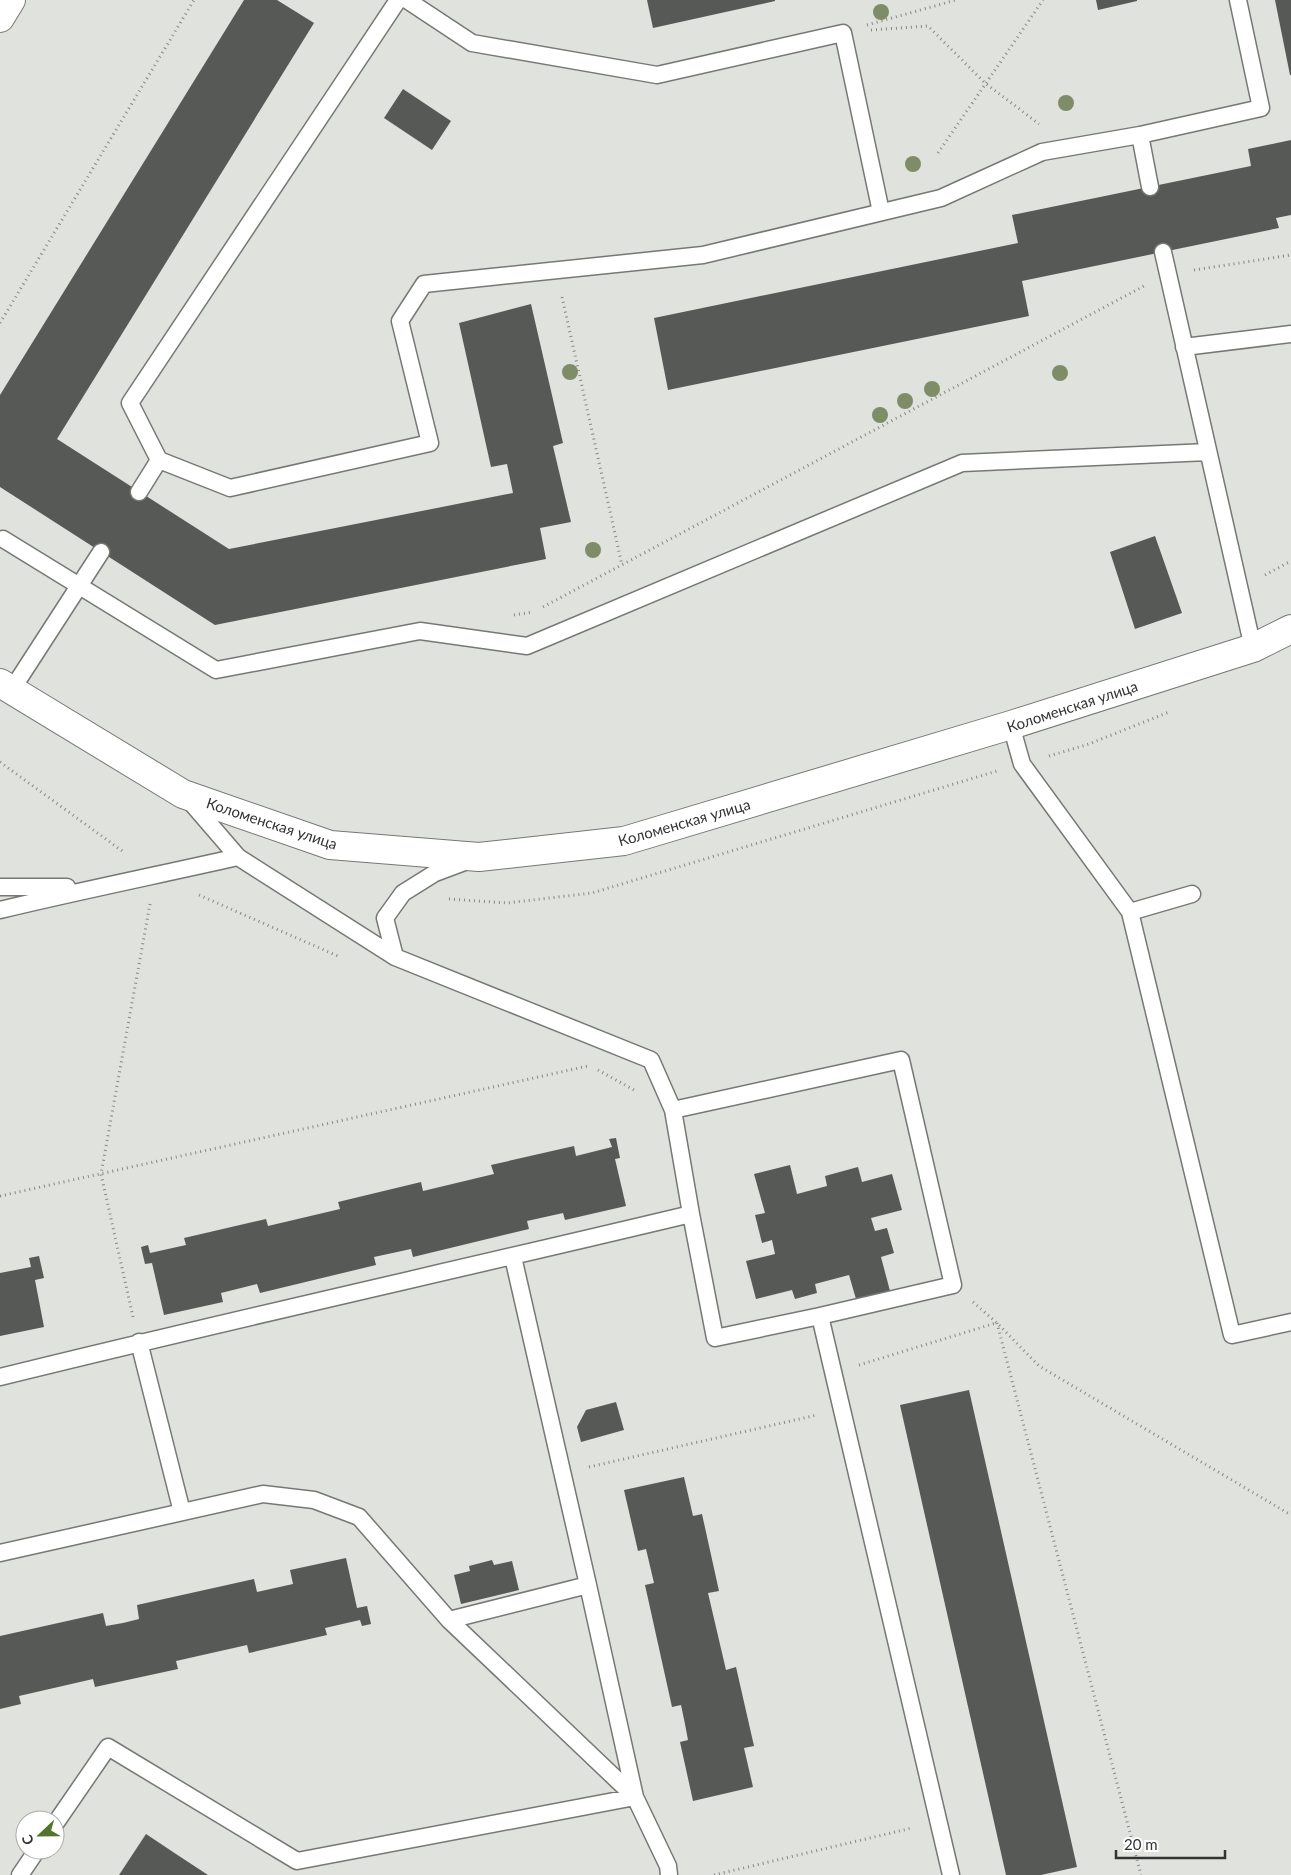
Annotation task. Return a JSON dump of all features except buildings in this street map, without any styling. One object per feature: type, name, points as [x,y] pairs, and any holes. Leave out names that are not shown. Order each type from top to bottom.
[{"type":"main road","points":[[0,18],[11,0]]},
{"type":"main road","name":"Коломенская улица","points":[[6,687],[183,794],[330,845],[479,857],[624,841],[1011,725],[1253,648],[1291,629]]},
{"type":"lane","points":[[398,0],[130,403],[159,460],[230,488],[430,443],[400,321],[424,284],[703,255],[942,198],[1042,152],[1140,135],[1261,108],[1238,0]]},
{"type":"lane","points":[[407,0],[472,44],[657,75],[843,32],[880,212]]},
{"type":"lane","points":[[1140,135],[1150,187]]},
{"type":"lane","points":[[1163,252],[1253,648]]},
{"type":"lane","points":[[1184,347],[1291,334]]},
{"type":"lane","points":[[3,538],[216,670],[420,631],[527,646],[962,462],[1208,452]]},
{"type":"lane","points":[[139,492],[159,460]]},
{"type":"lane","points":[[6,687],[100,552]]},
{"type":"lane","points":[[1011,725],[1022,764],[1130,912],[1232,1335],[1291,1322]]},
{"type":"lane","points":[[183,794],[238,857],[395,957],[651,1060],[672,1110],[716,1338],[953,1285],[901,1060],[672,1110]]},
{"type":"lane","points":[[0,910],[238,857]]},
{"type":"lane","points":[[395,957],[385,918],[403,893],[435,873],[479,857]]},
{"type":"lane","points":[[0,886],[92,888]]},
{"type":"lane","points":[[1130,912],[1192,894]]},
{"type":"lane","points":[[0,1378],[139,1342],[513,1257],[692,1214]]},
{"type":"lane","points":[[513,1257],[635,1797],[668,1866],[668,1875]]},
{"type":"lane","points":[[820,1316],[951,1875]]},
{"type":"lane","points":[[139,1342],[182,1512]]},
{"type":"lane","points":[[0,1553],[263,1494],[314,1500],[359,1517],[449,1620],[635,1797]]},
{"type":"lane","points":[[449,1620],[588,1585]]},
{"type":"lane","points":[[65,1810],[108,1747],[297,1861],[635,1797]]},
{"type":"lane","points":[[20,1875],[30,1860]]},
{"type":"path","points":[[0,322],[194,0]]},
{"type":"path","points":[[843,32],[956,0]]},
{"type":"path","points":[[938,153],[1043,0]]},
{"type":"path","points":[[843,32],[928,26],[985,83],[1045,129]]},
{"type":"path","points":[[506,616],[535,611],[1168,274],[1291,255]]},
{"type":"path","points":[[556,270],[622,565]]},
{"type":"path","points":[[0,762],[155,876],[345,959]]},
{"type":"path","points":[[139,1342],[101,1174],[155,876]]},
{"type":"path","points":[[579,1062],[672,1110]]},
{"type":"path","points":[[0,1196],[588,1066]]},
{"type":"path","points":[[834,1373],[996,1322]]},
{"type":"path","points":[[996,1322],[1039,1366],[1291,1515]]},
{"type":"path","points":[[996,1322],[1141,1875]]},
{"type":"path","points":[[562,1474],[842,1409]]},
{"type":"path","points":[[714,1875],[938,1822]]}]
